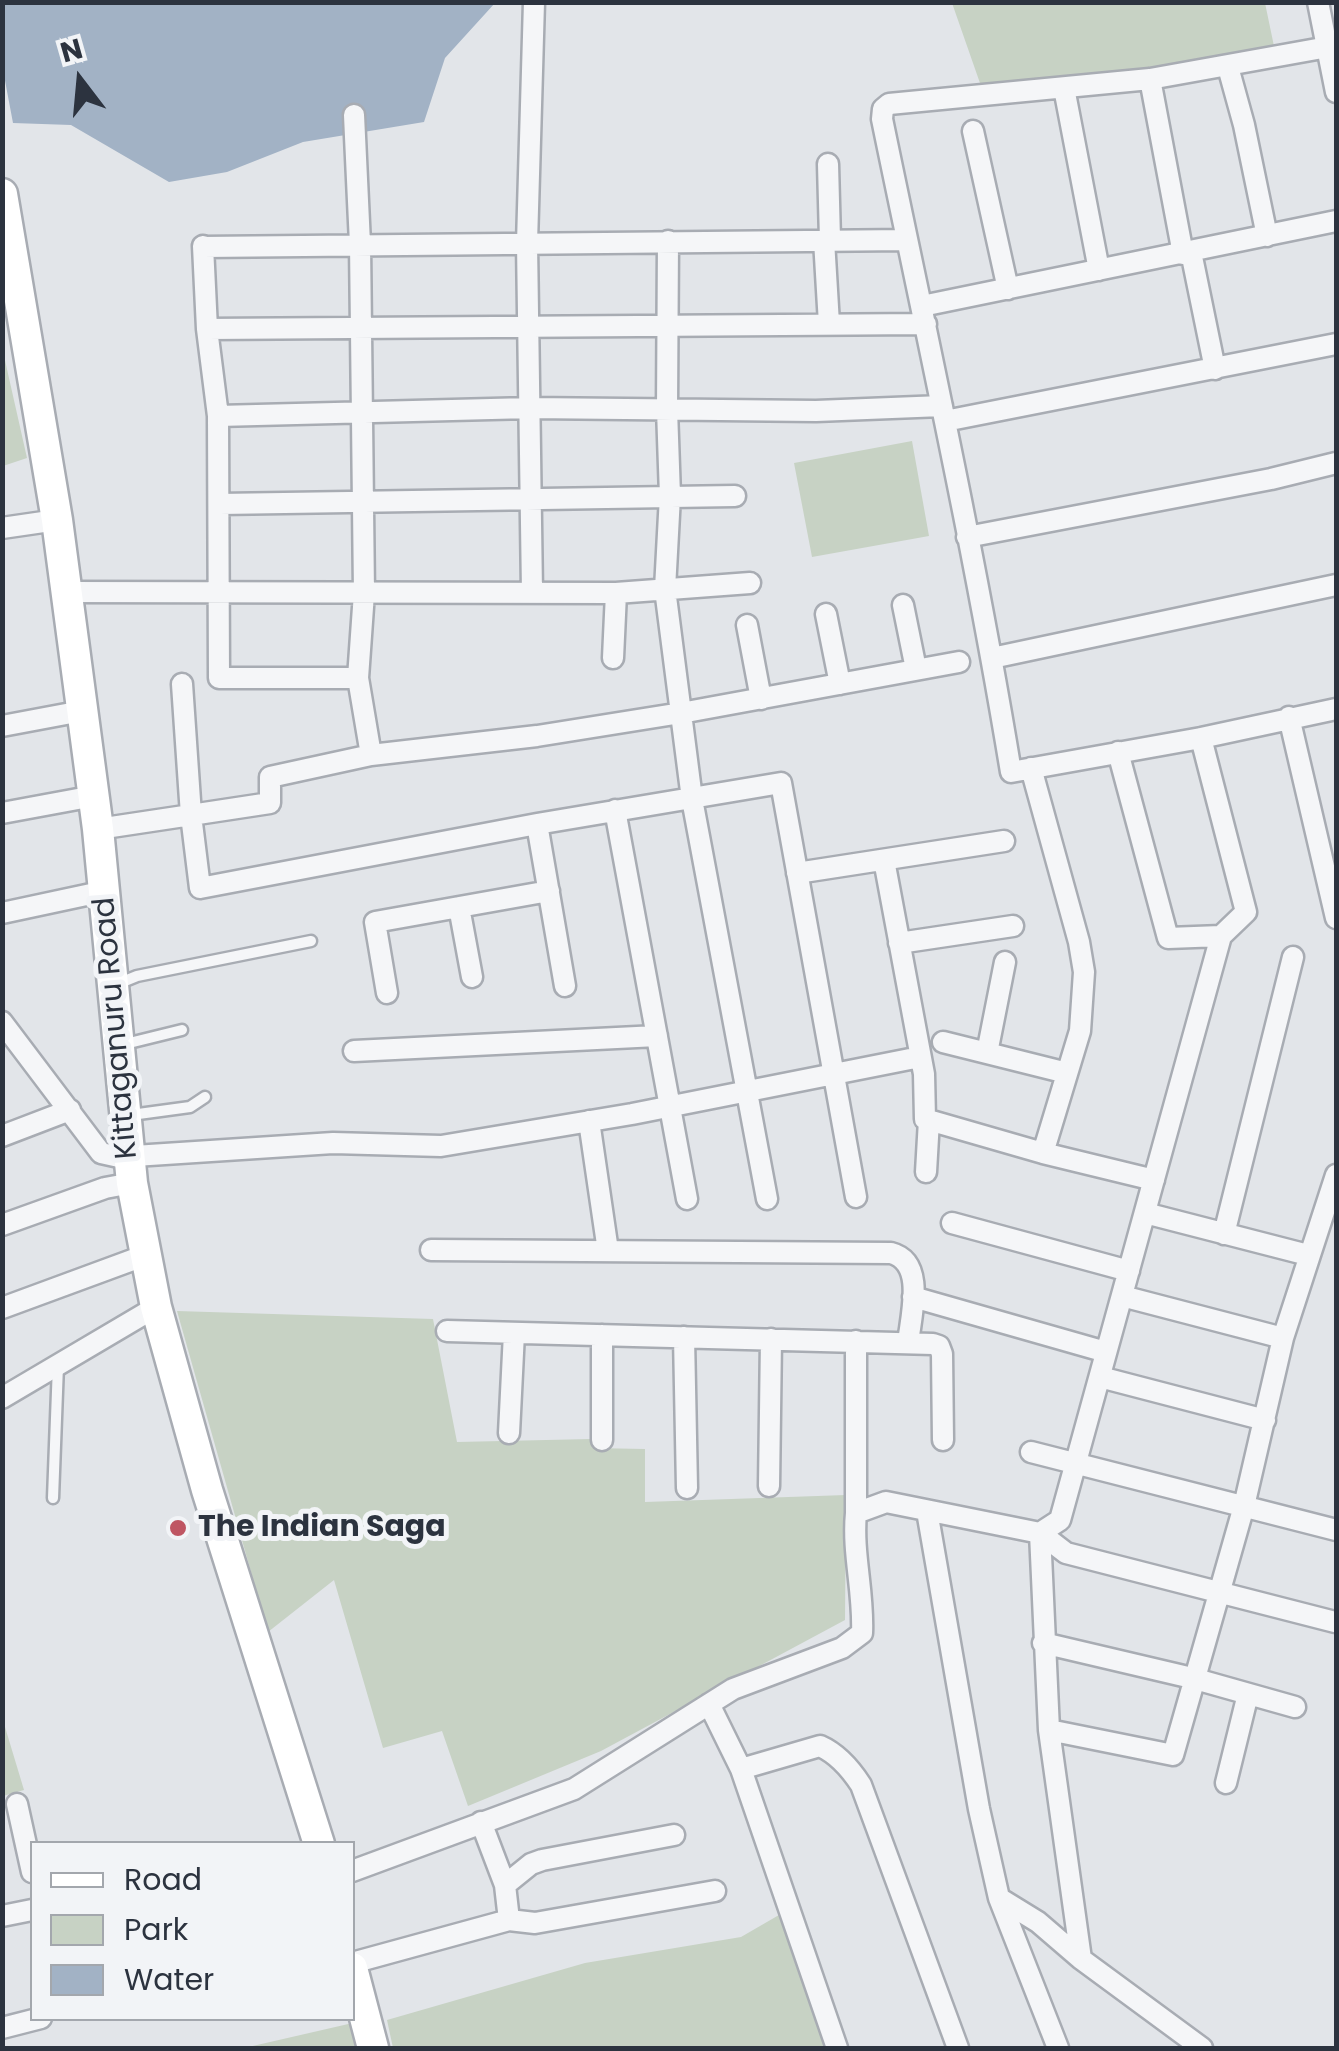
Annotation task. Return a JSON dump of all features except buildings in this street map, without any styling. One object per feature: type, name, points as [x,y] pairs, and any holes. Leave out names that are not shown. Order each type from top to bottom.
[{"type":"street","points":[[532,592],[528,243],[534,2]]},
{"type":"street","points":[[1318,2],[1336,92]]},
{"type":"street","points":[[1328,48],[1150,78],[884,106],[882,119],[944,413],[1010,772],[1336,710]]},
{"type":"street","points":[[1228,67],[1267,236]]},
{"type":"street","points":[[1150,78],[1215,369]]},
{"type":"street","points":[[1064,88],[1099,270]]},
{"type":"street","points":[[354,115],[360,244],[364,592],[358,678],[371,755]]},
{"type":"street","points":[[973,131],[1008,289]]},
{"type":"street","points":[[828,164],[829,324]]},
{"type":"street","name":"Kittaganuru Road","points":[[3,204],[8,264],[58,520],[105,891],[130,1170],[146,1256],[156,1307],[207,1490],[318,1841]]},
{"type":"street","points":[[207,329],[829,324],[924,315],[1008,289],[1336,220]]},
{"type":"street","points":[[358,678],[219,678],[218,416],[207,329],[204,246],[907,240]]},
{"type":"street","points":[[668,241],[666,409],[670,496],[665,589],[692,799],[767,1198]]},
{"type":"street","points":[[218,416],[530,408],[944,413],[1215,369],[1336,344]]},
{"type":"street","points":[[967,537],[1336,463]]},
{"type":"street","points":[[220,504],[735,496]]},
{"type":"street","points":[[2,528],[58,520]]},
{"type":"street","points":[[65,592],[616,593],[750,583]]},
{"type":"street","points":[[992,658],[1336,585]]},
{"type":"street","points":[[613,658],[616,593]]},
{"type":"street","points":[[902,604],[916,669]]},
{"type":"street","points":[[826,614],[840,684]]},
{"type":"street","points":[[747,626],[761,699]]},
{"type":"street","points":[[98,829],[270,803],[270,777],[371,755],[537,736],[959,662]]},
{"type":"street","points":[[182,684],[200,888],[537,824],[781,783],[856,1196]]},
{"type":"street","points":[[2,726],[82,711]]},
{"type":"street","points":[[1289,717],[1336,918]]},
{"type":"street","points":[[1040,1532],[1060,1520],[1221,936],[1246,912],[1201,738]]},
{"type":"street","points":[[1118,752],[1168,938],[1221,936]]},
{"type":"street","points":[[1030,768],[1084,972],[1080,1031],[1043,1153]]},
{"type":"street","points":[[2,813],[94,796]]},
{"type":"street","points":[[616,810],[687,1199]]},
{"type":"street","points":[[537,824],[565,986]]},
{"type":"street","points":[[798,873],[1004,841]]},
{"type":"street","points":[[884,860],[920,1057],[925,1119],[1154,1180]]},
{"type":"street","points":[[2,913],[105,891]]},
{"type":"street","points":[[387,993],[375,922],[549,891]]},
{"type":"street","points":[[460,907],[472,976]]},
{"type":"street","points":[[899,944],[1012,926]]},
{"type":"street","points":[[1224,1234],[1293,956]]},
{"type":"street","points":[[988,1053],[1005,962]]},
{"type":"street","points":[[2,1022],[102,1153],[130,1170]]},
{"type":"street","points":[[354,1051],[657,1036]]},
{"type":"street","points":[[944,1042],[1067,1073]]},
{"type":"street","points":[[2,1225],[104,1188],[130,1170],[333,1143],[441,1146],[920,1057]]},
{"type":"street","points":[[2,1136],[70,1110]]},
{"type":"street","points":[[926,1172],[929,1120]]},
{"type":"street","points":[[589,1121],[608,1251]]},
{"type":"street","points":[[1049,1730],[1173,1755],[1244,1506],[1283,1338],[1336,1175]]},
{"type":"street","points":[[1145,1213],[1308,1255]]},
{"type":"street","points":[[952,1223],[1129,1271]]},
{"type":"street","points":[[431,1250],[891,1253],[910,1263],[913,1298],[908,1343]]},
{"type":"street","points":[[2,1308],[146,1256]]},
{"type":"street","points":[[1122,1296],[1283,1338]]},
{"type":"street","points":[[913,1298],[1106,1352]]},
{"type":"street","points":[[2,1398],[156,1307]]},
{"type":"street","points":[[447,1331],[933,1344],[939,1346],[942,1354],[943,1440]]},
{"type":"street","points":[[510,1433],[514,1333]]},
{"type":"street","points":[[602,1335],[602,1440]]},
{"type":"street","points":[[684,1337],[687,1488]]},
{"type":"street","points":[[768,1486],[771,1339]]},
{"type":"street","points":[[355,1871],[574,1789],[733,1689],[842,1648],[862,1633],[854,1534],[856,1341]]},
{"type":"street","points":[[1100,1377],[1265,1420]]},
{"type":"street","points":[[1030,1452],[1336,1530]]},
{"type":"street","points":[[856,1512],[886,1502],[1040,1532],[1066,1554],[1335,1622]]},
{"type":"street","points":[[927,1511],[979,1809],[999,1898],[1058,2048]]},
{"type":"street","points":[[1040,1532],[1049,1730],[1081,1960]]},
{"type":"street","points":[[1043,1644],[1192,1678],[1294,1707]]},
{"type":"street","points":[[1226,1783],[1248,1694]]},
{"type":"street","points":[[709,1704],[741,1769],[838,2048]]},
{"type":"street","points":[[741,1769],[820,1746],[853,1772],[958,2048]]},
{"type":"street","points":[[17,1804],[30,1863]]},
{"type":"street","points":[[481,1822],[505,1884],[509,1920]]},
{"type":"street","points":[[505,1884],[542,1860],[674,1835]]},
{"type":"street","points":[[355,1965],[509,1920],[535,1923],[715,1891]]},
{"type":"street","points":[[999,1898],[1038,1922],[1081,1960],[1202,2048]]},
{"type":"street","points":[[2,1916],[30,1910]]},
{"type":"street","points":[[355,1978],[373,2048]]},
{"type":"street","points":[[2,2028],[30,2021]]},
{"type":"lane","points":[[114,985],[137,976],[311,941]]},
{"type":"lane","points":[[120,1046],[182,1030]]},
{"type":"lane","points":[[126,1116],[190,1107],[205,1097]]},
{"type":"lane","points":[[53,1498],[58,1364]]},
{"type":"green space","points":[[952,3],[1265,3],[1275,51],[1170,71],[981,86]]},
{"type":"green space","points":[[2,347],[27,458],[3,466],[2,466]]},
{"type":"green space","points":[[912,441],[929,536],[812,557],[794,463]]},
{"type":"green space","points":[[177,1311],[433,1319],[457,1442],[591,1439],[592,1448],[645,1449],[645,1502],[846,1495],[845,1620],[601,1751],[468,1806],[442,1731],[383,1748],[334,1580],[268,1632]]},
{"type":"green space","points":[[2,1717],[24,1790],[3,1796],[2,1796]]},
{"type":"green space","points":[[779,1915],[825,2048],[393,2048],[387,2020],[585,1963],[741,1937]]},
{"type":"green space","points":[[357,2022],[362,2048],[244,2048]]},
{"type":"water","points":[[2,3],[495,3],[445,58],[424,122],[303,142],[227,172],[169,182],[71,125],[13,123],[3,70]]},
{"type":"place","name":"The Indian Saga","points":[[178,1528]]}]
